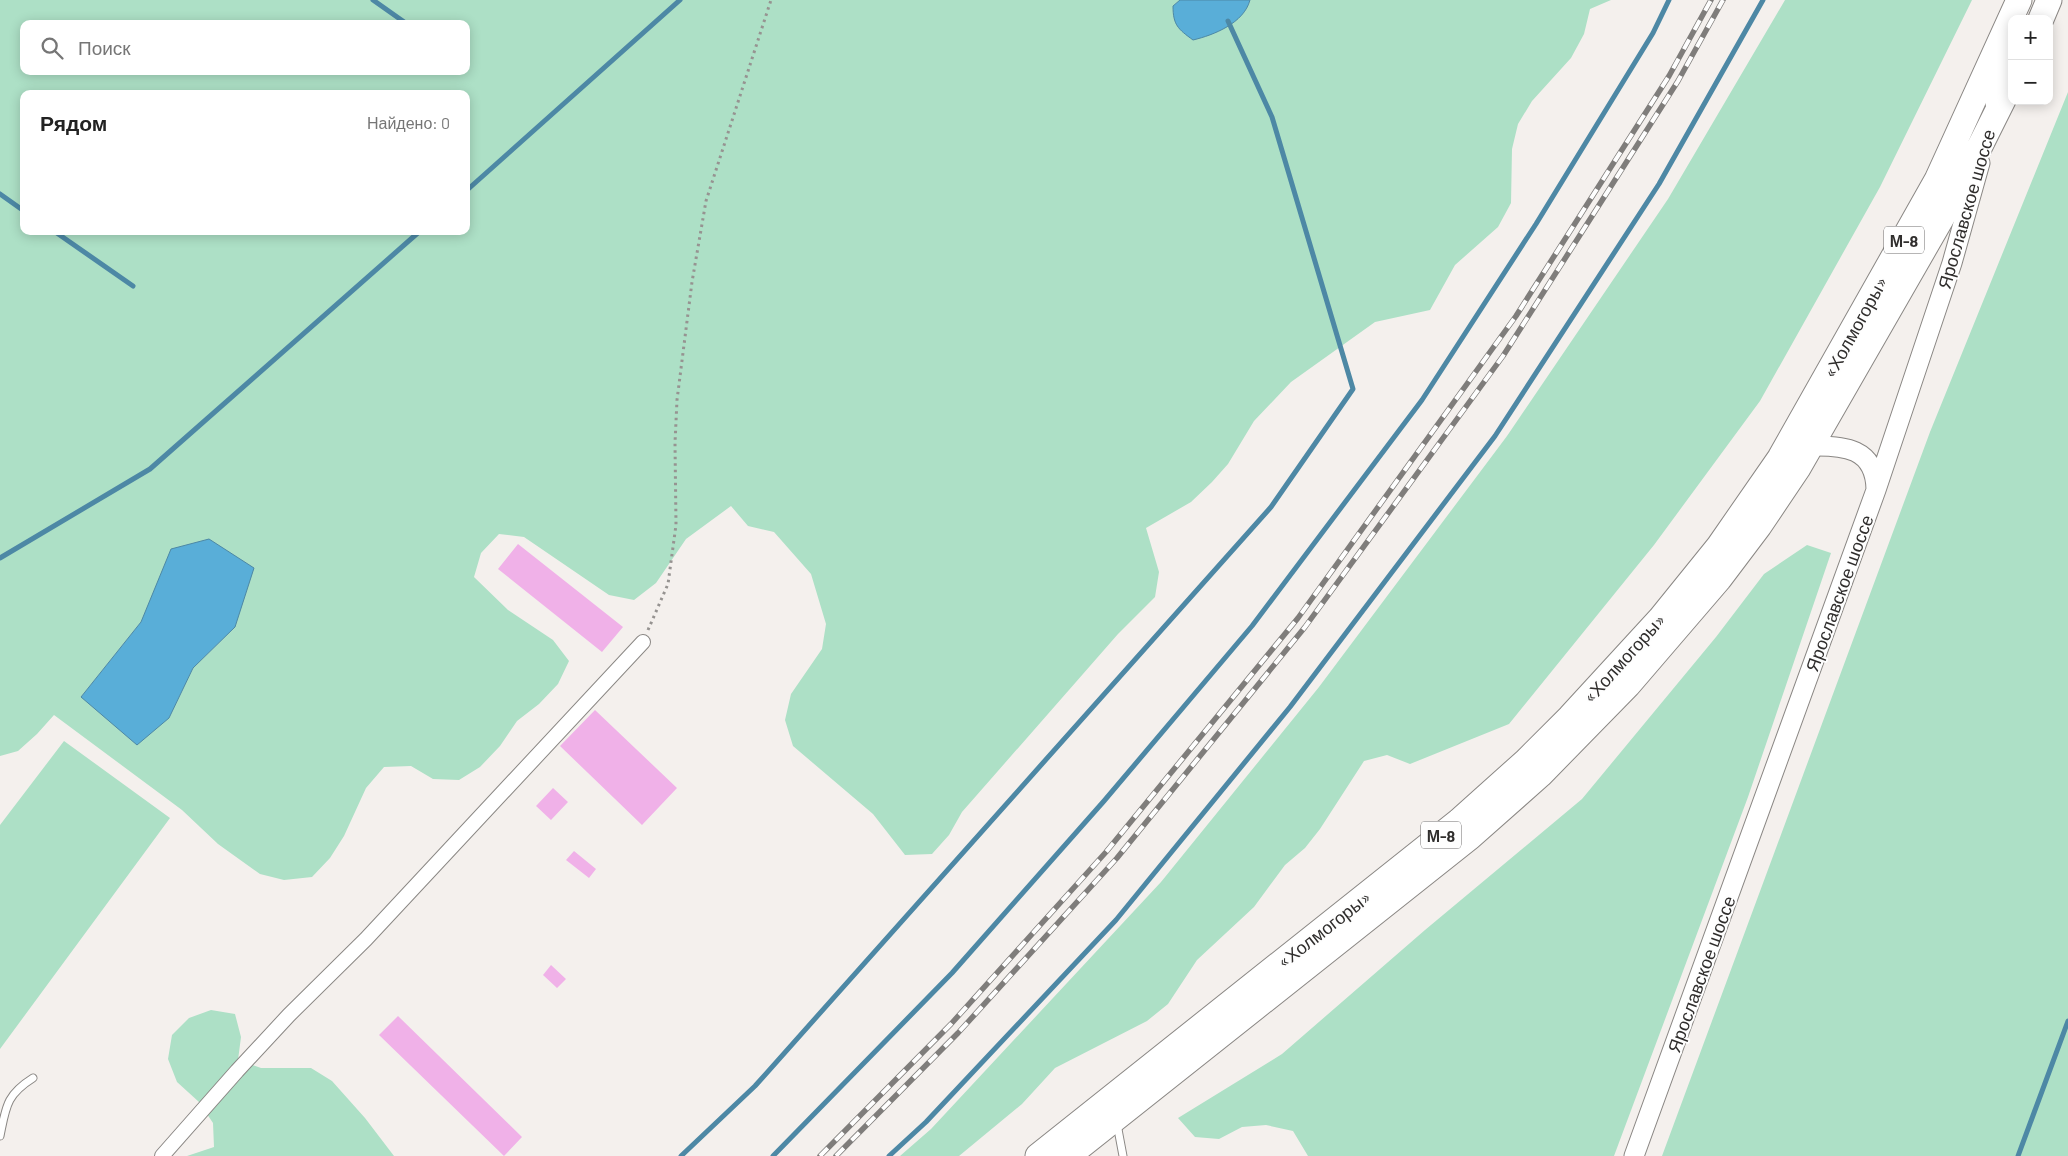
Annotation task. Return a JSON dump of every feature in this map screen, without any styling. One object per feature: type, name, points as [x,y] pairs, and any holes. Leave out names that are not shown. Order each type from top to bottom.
[{"type":"highway","points":[[2043,15],[2049,0]]},
{"type":"highway","name":"«Холмогоры»","points":[[1038,1156],[1459,821],[1526,761],[1570,717],[1660,619],[1719,546],[1784,452],[1937,180],[2015,10]]},
{"type":"highway","name":"«Холмогоры»","points":[[1068,1156],[1470,837],[1546,769],[1628,684],[1719,579],[1759,526],[1810,446],[1960,186],[2008,90]]},
{"type":"highway","points":[[1784,452],[1810,446]]},
{"type":"main road","name":"Ярославское шоссе","points":[[1634,1156],[1876,490],[1952,263],[1992,122],[2015,10]]},
{"type":"main road","points":[[1810,446],[1837,446],[1851,450],[1864,457],[1873,466],[1876,476],[1876,490]]},
{"type":"street","points":[[162,1156],[237,1070],[289,1015],[366,939],[643,642]]},
{"type":"lane","points":[[0,1136],[6,1106],[17,1088],[33,1078]]},
{"type":"lane","points":[[1115,1117],[1123,1156]]},
{"type":"path","points":[[643,642],[668,584],[674,545],[676,525],[677,400],[692,282],[706,201],[771,0]]},
{"type":"green space","points":[[0,0],[1180,0],[1173,6],[1249,4],[1250,0],[1611,0],[1590,9],[1584,34],[1571,58],[1532,101],[1518,124],[1512,149],[1511,203],[1498,227],[1455,265],[1430,310],[1375,322],[1291,382],[1254,421],[1228,464],[1212,482],[1191,502],[1146,528],[1159,572],[1155,597],[1118,634],[962,812],[949,835],[932,854],[905,855],[873,814],[793,746],[785,720],[791,694],[822,649],[826,624],[811,574],[774,532],[748,526],[731,506],[686,539],[656,583],[634,600],[609,595],[524,537],[499,534],[481,553],[474,577],[508,610],[553,640],[569,661],[558,684],[539,704],[517,721],[500,746],[480,767],[459,780],[433,779],[411,766],[384,767],[366,788],[344,836],[330,858],[312,877],[284,880],[260,874],[218,844],[182,810],[54,715],[18,751],[0,756]],"holes":[[[141,622],[235,627],[193,668],[169,718],[81,697]]]},
{"type":"green space","points":[[1785,0],[1972,0],[1880,187],[1760,401],[1654,545],[1509,724],[1410,764],[1387,755],[1364,761],[1320,829],[1305,848],[1285,865],[1254,907],[1197,960],[1168,1004],[1147,1021],[1055,1068],[1022,1104],[959,1156],[900,1156],[931,1129],[1161,882],[1319,687],[1507,436],[1668,199]]},
{"type":"green space","points":[[2068,92],[2068,1156],[1662,1156],[1930,432]]},
{"type":"green space","points":[[1807,545],[1831,553],[1748,797],[1614,1156],[1308,1156],[1293,1131],[1266,1125],[1242,1127],[1219,1139],[1195,1137],[1178,1118],[1282,1054],[1425,930],[1582,799],[1716,637],[1764,574]]},
{"type":"green space","points":[[64,741],[170,818],[0,1049],[0,825]]},
{"type":"green space","points":[[211,1010],[235,1014],[241,1037],[238,1060],[261,1068],[311,1068],[332,1081],[365,1118],[394,1156],[187,1156],[214,1147],[213,1123],[199,1102],[177,1082],[168,1059],[172,1035],[189,1018]]},
{"type":"water","points":[[1180,0],[1250,0],[1242,15],[1227,27],[1193,40],[1175,22],[1173,6]]},
{"type":"water","points":[[209,539],[254,568],[235,627],[193,668],[169,718],[137,745],[81,697],[141,622],[171,549]]},
{"type":"building","points":[[518,544],[623,627],[602,652],[498,569]]},
{"type":"building","points":[[595,710],[677,788],[642,825],[560,746]]},
{"type":"building","points":[[553,788],[568,802],[551,820],[536,806]]},
{"type":"building","points":[[574,851],[596,869],[589,878],[566,860]]},
{"type":"building","points":[[551,965],[566,979],[557,988],[543,975]]},
{"type":"building","points":[[398,1016],[522,1137],[504,1156],[379,1035]]},
{"type":"waterway","points":[[373,0],[401,20]]},
{"type":"waterway","points":[[470,187],[680,0]]},
{"type":"waterway","points":[[773,1156],[952,973],[1104,801],[1252,626],[1422,400],[1536,224],[1653,33],[1669,0]]},
{"type":"waterway","points":[[889,1156],[926,1122],[1116,920],[1290,707],[1495,436],[1659,184],[1763,0]]},
{"type":"waterway","points":[[681,1156],[755,1086],[1271,507],[1353,389],[1272,117],[1228,21]]},
{"type":"waterway","points":[[0,194],[20,208]]},
{"type":"waterway","points":[[60,235],[133,286]]},
{"type":"waterway","points":[[0,558],[150,469],[415,235]]},
{"type":"waterway","points":[[2018,1156],[2068,1021]]},
{"type":"railway","points":[[820,1156],[951,1024],[1106,852],[1298,618],[1516,316],[1669,76],[1711,0]]},
{"type":"railway","points":[[836,1156],[958,1033],[1117,858],[1305,627],[1503,356],[1678,81],[1723,0]]}]
